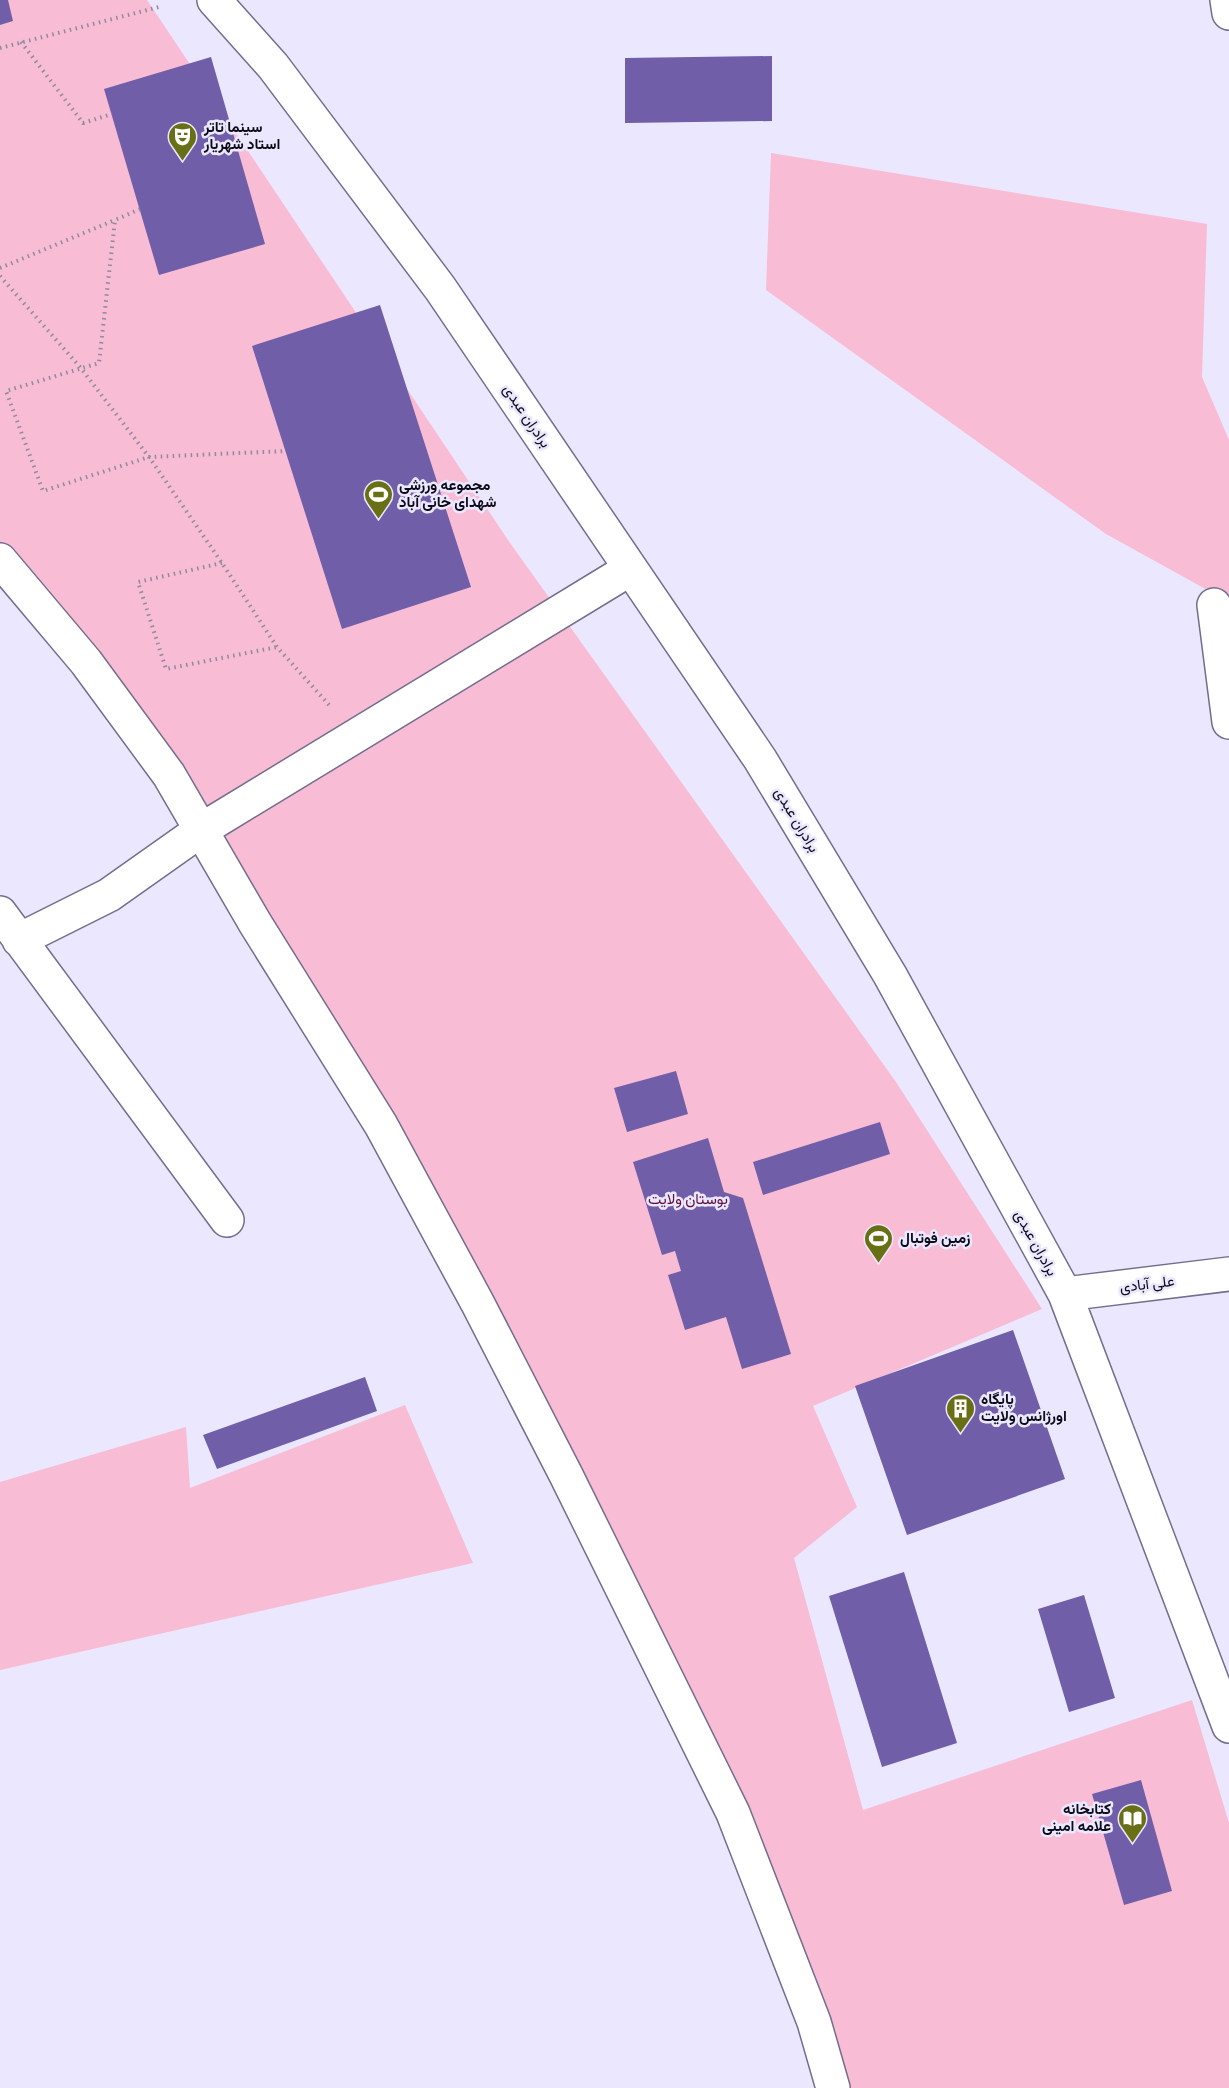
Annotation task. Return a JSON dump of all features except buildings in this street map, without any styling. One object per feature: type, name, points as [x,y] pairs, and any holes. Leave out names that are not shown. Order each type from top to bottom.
[{"type":"main road","name":"برادران عبدی","points":[[214,0],[273,66],[440,288],[760,759],[859,923],[1065,1294],[1229,1726]]},
{"type":"main road","points":[[1227,0],[1229,13]]},
{"type":"main road","points":[[0,560],[86,662],[169,775],[255,923],[381,1125],[478,1304],[566,1475],[733,1813],[814,2022],[833,2088]]},
{"type":"main road","points":[[19,940],[108,895],[201,830],[630,569]]},
{"type":"main road","points":[[1221,611],[1229,722]]},
{"type":"main road","points":[[0,913],[227,1220]]},
{"type":"main road","name":"علی آبادی","points":[[1065,1294],[1229,1274]]},
{"type":"path","points":[[0,48],[159,7]]},
{"type":"path","points":[[21,42],[83,123],[112,114]]},
{"type":"path","points":[[0,268],[140,209]]},
{"type":"path","points":[[115,220],[99,363],[6,391],[43,491],[148,457],[285,451]]},
{"type":"path","points":[[0,276],[80,367],[148,457],[278,647],[330,706]]},
{"type":"path","points":[[222,563],[138,582],[166,669],[278,647]]},
{"type":"green space","name":"بوستان ولایت","points":[[0,0],[147,0],[510,543],[896,1082],[1042,1309],[813,1406],[857,1507],[794,1558],[863,1810],[1192,1700],[1229,1823],[1229,2088],[830,2088],[644,1634],[169,775],[0,553]]},
{"type":"green space","points":[[771,153],[1207,224],[1202,377],[1229,440],[1229,602],[1106,534],[766,290]]},
{"type":"green space","points":[[405,1405],[473,1563],[0,1670],[0,1482],[186,1427],[190,1488]]},
{"type":"place","name":"سینما تاتر استاد شهریار","points":[[183,162]]},
{"type":"place","name":"مجموعه ورزشی شهدای خانی آباد","points":[[378,520]]},
{"type":"place","name":"زمین فوتبال","points":[[879,1264]]},
{"type":"place","name":"پایگاه اورژانس ولایت","points":[[960,1434]]},
{"type":"place","name":"کتابخانه علامه امینی","points":[[1132,1844]]}]
